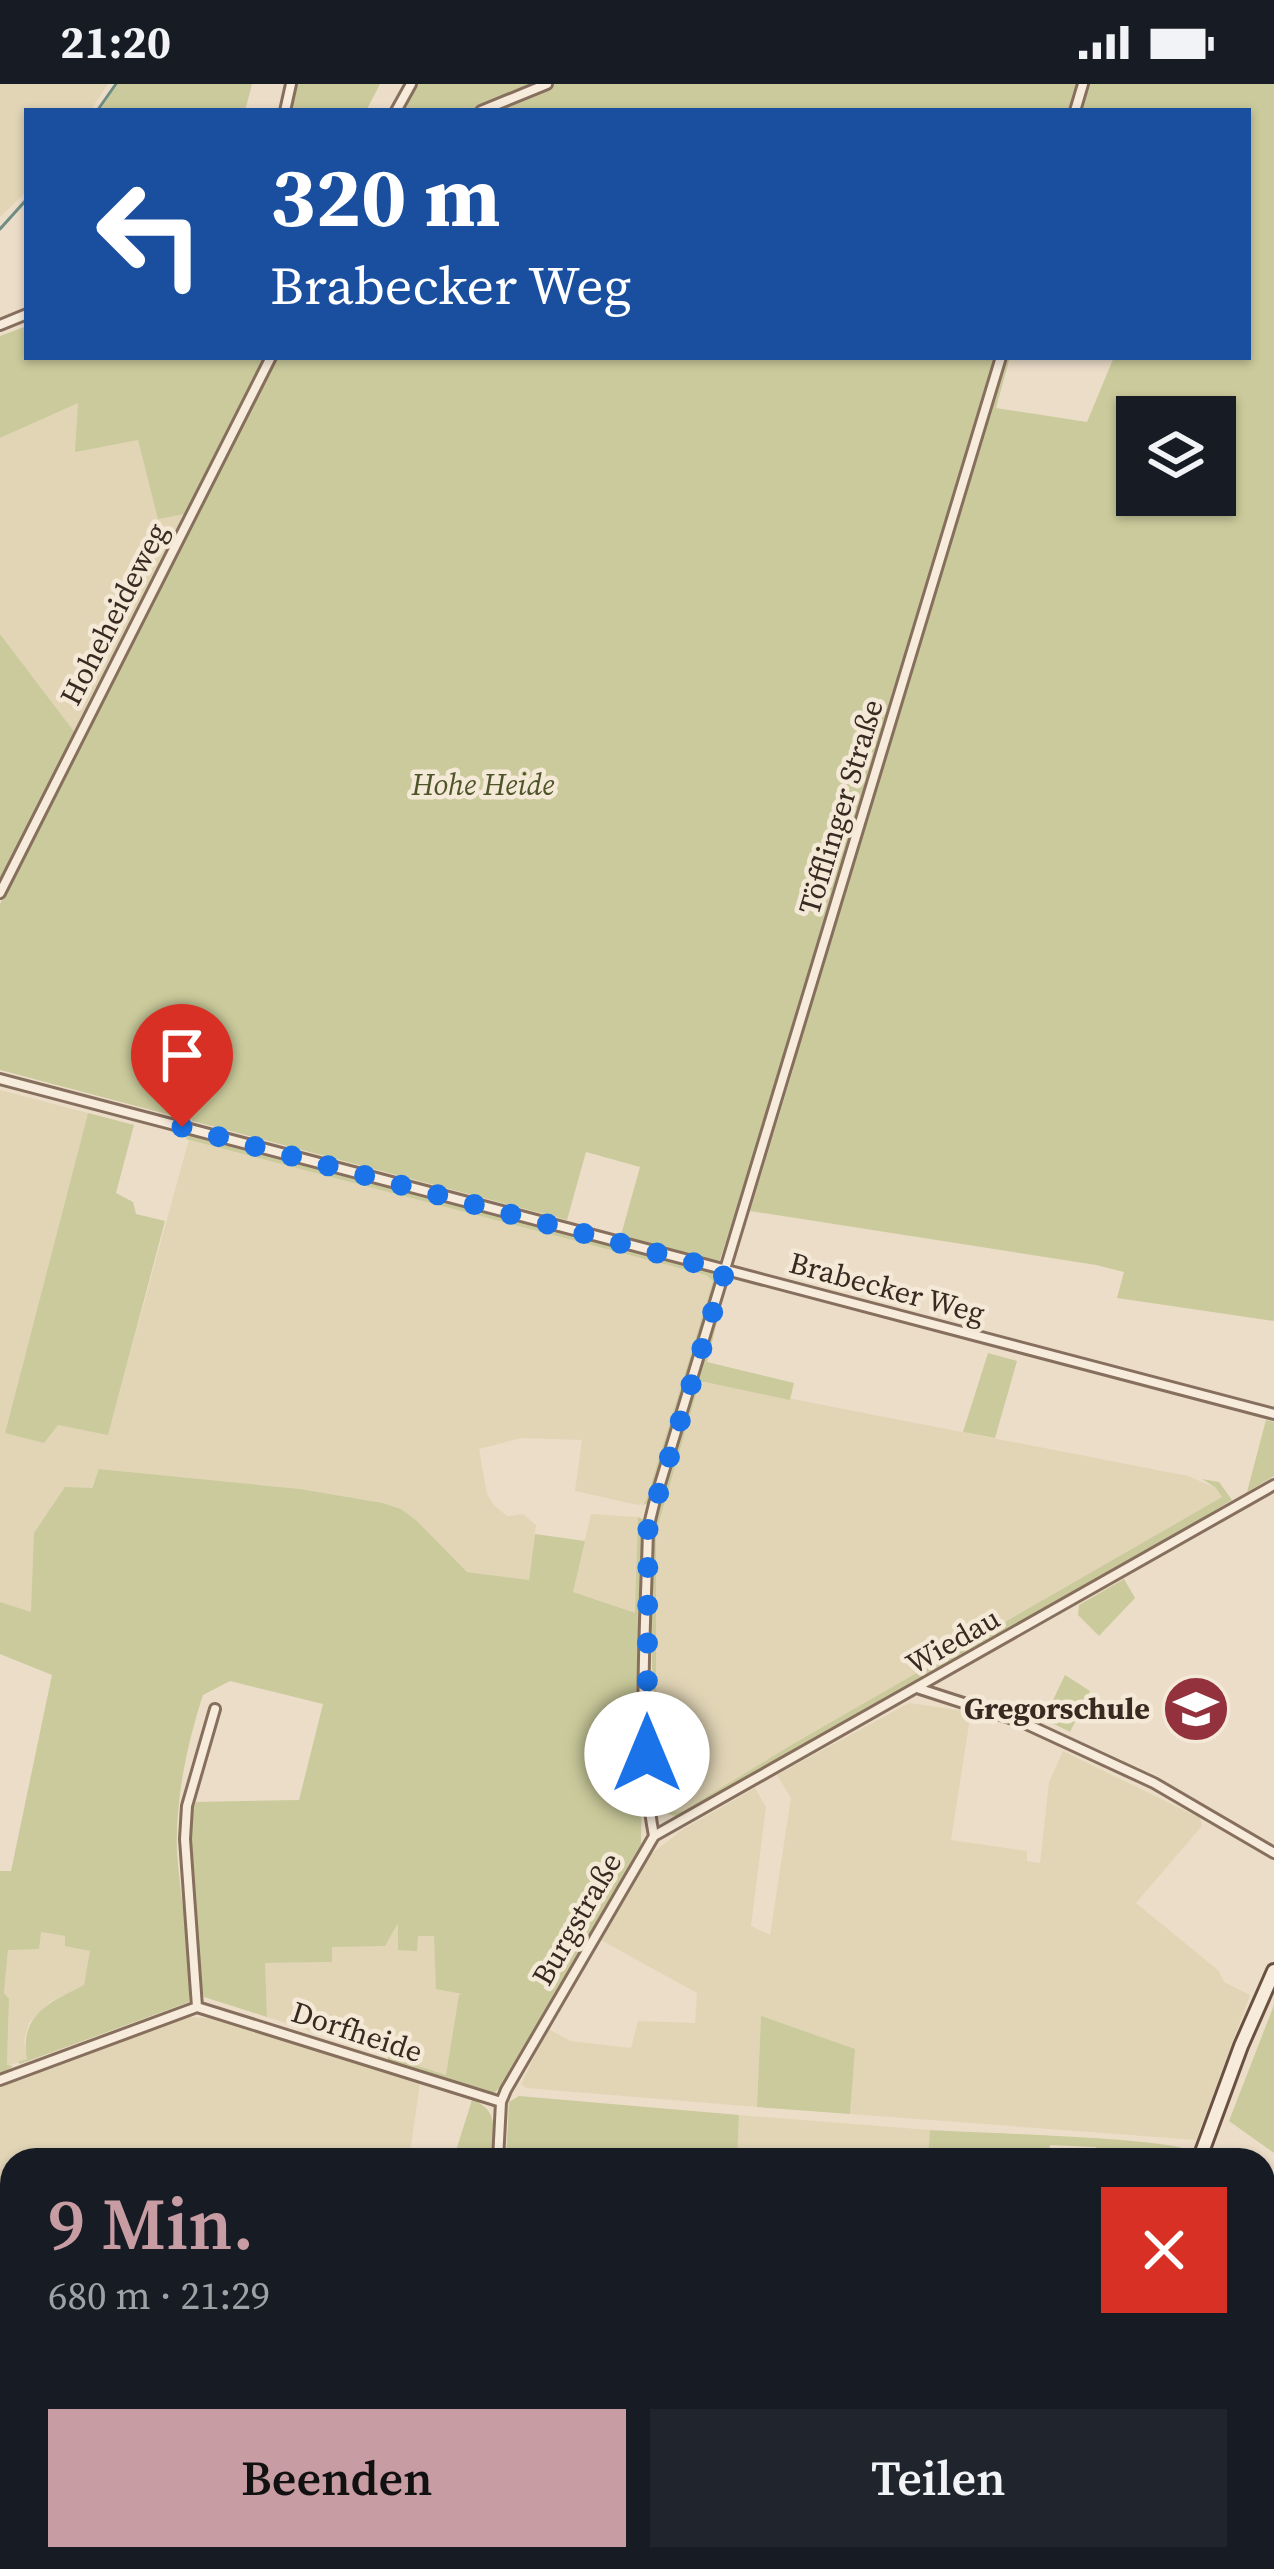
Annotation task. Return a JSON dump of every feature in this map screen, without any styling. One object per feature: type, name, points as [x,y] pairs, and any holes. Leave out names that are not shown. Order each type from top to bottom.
[{"type":"main road","points":[[1204,2148],[1274,1971]]},
{"type":"street","points":[[488,108],[547,84]]},
{"type":"street","name":"Hoheheideweg","points":[[0,893],[269,360]]},
{"type":"street","name":"Töfflinger Straße","points":[[725,1271],[999,360]]},
{"type":"street","name":"Brabecker Weg","points":[[0,1079],[1274,1414]]},
{"type":"street","name":"Burgstraße","points":[[499,2148],[501,2102],[654,1836],[647,1772],[648,1529],[725,1271]]},
{"type":"street","name":"Wiedau","points":[[654,1836],[1274,1485]]},
{"type":"street","points":[[919,1688],[1022,1722],[1154,1784],[1274,1852]]},
{"type":"street","points":[[0,2080],[197,2007],[186,1822],[215,1709]]},
{"type":"street","name":"Dorfheide","points":[[197,2007],[501,2102]]},
{"type":"shaded area","points":[[0,84],[108,84],[92,108],[24,108],[24,194],[0,217]]},
{"type":"shaded area","points":[[79,402],[139,439],[158,518],[190,513],[76,734],[0,634],[0,438]]},
{"type":"shaded area","points":[[0,1090],[88,1113],[5,1433],[58,1425],[108,1434],[189,1139],[706,1275],[713,1281],[646,1502],[638,1505],[575,1491],[582,1440],[521,1438],[479,1449],[487,1494],[494,1505],[507,1516],[523,1514],[536,1525],[529,1580],[467,1572],[417,1521],[383,1503],[300,1489],[100,1469],[31,1613],[0,1602]]},
{"type":"shaded area","points":[[700,1381],[1188,1476],[1216,1488],[1222,1497],[769,1762],[683,1811],[671,1812],[656,1796],[653,1563],[659,1517]]},
{"type":"shaded area","points":[[591,1514],[638,1517],[636,1614],[572,1592]]},
{"type":"shaded area","points":[[909,1703],[971,1712],[951,1840],[1027,1851],[1027,1861],[1040,1863],[1049,1782],[1063,1751],[1200,1818],[1202,1826],[1136,1903],[1219,1971],[1224,1982],[1250,1995],[1196,2140],[850,2114],[854,2049],[761,2017],[757,2107],[521,2084],[548,2029],[571,2041],[631,2048],[638,2021],[695,2023],[697,1993],[601,1940],[650,1855],[682,1830],[755,1788],[766,1807],[751,1926],[770,1935],[791,1798],[777,1775]]},
{"type":"shaded area","points":[[436,1869],[478,1870],[471,1995],[446,2075],[267,2017],[265,1963],[331,1962],[332,1947],[396,1923]]},
{"type":"shaded area","points":[[40,1932],[66,1936],[91,1951],[84,1985],[50,2002],[29,2023],[24,2042],[28,2059],[7,2066],[9,1999],[4,1993],[8,1950]]},
{"type":"shaded area","points":[[183,2017],[215,2018],[420,2083],[411,2148],[0,2148],[0,2085]]},
{"type":"shaded area","points":[[739,2115],[930,2130],[929,2148],[738,2148]]},
{"type":"green space","points":[[118,84],[252,84],[246,108],[101,108]]},
{"type":"green space","points":[[296,84],[380,84],[368,108],[290,108]]},
{"type":"green space","name":"Hohe Heide","points":[[410,84],[1274,84],[1274,1321],[1117,1298],[1124,1272],[1096,1265],[750,1211],[793,1070],[783,1066],[719,1262],[621,1235],[640,1167],[586,1152],[567,1220],[0,1070],[0,904],[271,360],[1009,360],[996,408],[1087,422],[1113,360],[1251,360],[1251,108],[398,108]]},
{"type":"green space","points":[[24,327],[24,360],[263,360],[190,513],[158,519],[138,440],[75,452],[78,403],[0,438],[0,336]]},
{"type":"green space","points":[[0,634],[76,734],[0,881]]},
{"type":"green space","points":[[88,1113],[134,1125],[116,1193],[133,1202],[136,1214],[165,1221],[108,1435],[58,1425],[44,1443],[5,1433]]},
{"type":"green space","points":[[188,1133],[712,1272],[716,1285],[649,1503],[642,1505],[713,1281],[706,1275],[186,1139]]},
{"type":"green space","points":[[713,1321],[717,1322],[707,1362],[794,1383],[790,1400],[700,1381],[656,1532],[656,1796],[673,1812],[683,1811],[1222,1497],[1202,1479],[1219,1482],[1232,1500],[703,1804],[679,1817],[668,1814],[653,1799],[651,1533]]},
{"type":"green space","points":[[988,1353],[1017,1361],[995,1438],[963,1432]]},
{"type":"green space","points":[[1266,1420],[1274,1422],[1274,1476],[1247,1492]]},
{"type":"green space","points":[[99,1469],[300,1489],[383,1503],[417,1521],[467,1572],[529,1580],[535,1534],[585,1541],[573,1592],[635,1613],[638,1517],[645,1520],[641,1844],[504,2084],[495,2092],[483,2094],[388,2062],[388,2056],[446,2075],[459,1995],[463,1994],[436,1989],[434,1936],[418,1936],[417,1951],[398,1950],[398,1923],[385,1946],[332,1947],[332,1962],[265,1963],[267,2017],[204,1997],[190,1902],[193,1808],[196,1802],[299,1800],[323,1704],[230,1681],[203,1695],[180,1793],[177,1852],[189,2002],[20,2064],[27,2059],[28,2031],[40,2012],[84,1985],[90,1951],[65,1946],[65,1936],[41,1932],[39,1949],[8,1950],[4,1993],[9,1999],[7,2065],[13,2066],[0,2075],[0,1871],[11,1871],[52,1675],[0,1654],[0,1602],[31,1612],[34,1533],[65,1487],[92,1488]]},
{"type":"green space","points":[[1124,1579],[1135,1598],[1099,1636],[1078,1615],[1079,1605]]},
{"type":"green space","points":[[1065,1675],[1090,1691],[1070,1732],[1044,1719]]},
{"type":"green space","points":[[1274,2005],[1274,2148],[1267,2148],[1229,2121]]},
{"type":"green space","points":[[761,2016],[855,2049],[850,2114],[757,2107]]},
{"type":"green space","points":[[519,2096],[739,2115],[738,2148],[507,2148],[509,2102]]},
{"type":"green space","points":[[472,2100],[488,2110],[493,2148],[457,2148]]},
{"type":"green space","points":[[930,2130],[1113,2139],[1181,2148],[1050,2145],[929,2148]]},
{"type":"waterway","points":[[99,108],[116,84]]},
{"type":"waterway","points":[[0,229],[24,202]]},
{"type":"place","name":"Gregorschule","points":[[1196,1709]]},
{"type":"route","points":[[182,1127],[725,1271],[648,1529],[647,1754]]}]
